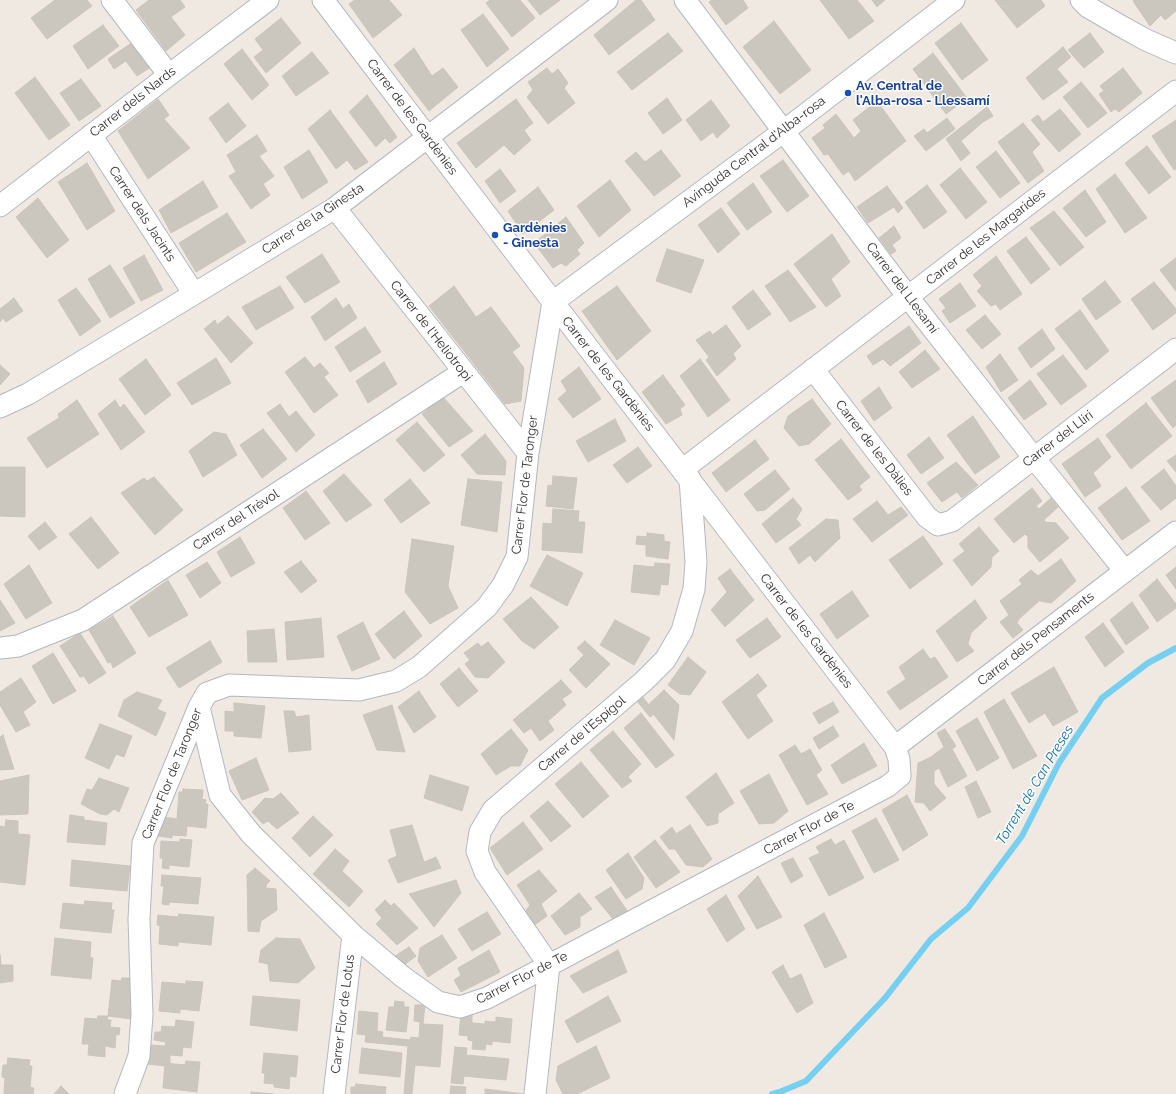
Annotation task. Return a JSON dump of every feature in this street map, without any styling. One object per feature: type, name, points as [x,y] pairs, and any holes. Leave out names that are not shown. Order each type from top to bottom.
[{"type":"street","points":[[112,0],[169,74]]},
{"type":"street","name":"Carrer dels Nards","points":[[0,206],[169,74],[268,0]]},
{"type":"street","name":"Carrer de les Gardènies","points":[[323,0],[427,138],[895,747]]},
{"type":"street","name":"Carrer de la Ginesta","points":[[0,407],[28,394],[335,208],[607,0]]},
{"type":"street","name":"Carrer del Llesamí","points":[[685,0],[908,297],[1124,571]]},
{"type":"street","name":"Avinguda Central d'Alba-rosa","points":[[553,302],[784,131],[954,0]]},
{"type":"street","points":[[1081,0],[1088,7],[1126,29],[1146,40],[1176,53]]},
{"type":"street","name":"Carrer de les Margarides","points":[[686,475],[813,369],[1176,91]]},
{"type":"street","name":"Carrer dels Jacints","points":[[91,135],[194,294]]},
{"type":"street","name":"Carrer de l'Heliotropi","points":[[335,208],[528,453]]},
{"type":"street","name":"Carrer Flor de Taronger","points":[[125,1094],[139,1056],[142,1022],[139,919],[143,842],[199,707],[207,693],[229,685],[359,690],[396,681],[419,667],[487,607],[503,585],[517,557],[528,453],[553,302]]},
{"type":"street","name":"Carrer del Lliri","points":[[938,525],[952,521],[1176,349]]},
{"type":"street","name":"Carrer de les Dàlies","points":[[813,369],[927,517],[938,525]]},
{"type":"street","name":"Carrer del Trèvol","points":[[0,648],[18,646],[83,620],[463,372]]},
{"type":"street","name":"Carrer de l'Espígol","points":[[549,965],[485,872],[476,851],[480,832],[493,810],[644,681],[665,660],[682,630],[694,589],[696,562],[686,475]]},
{"type":"street","name":"Carrer dels Pensaments","points":[[895,747],[1176,532]]},
{"type":"street","name":"Carrer Flor de Te","points":[[199,707],[220,795],[252,834],[353,935],[403,977],[438,1002],[460,1007],[487,998],[888,786],[900,776],[899,759],[895,747]]},
{"type":"street","name":"Carrer Flor de Lotus","points":[[334,1094],[353,935]]},
{"type":"street","points":[[535,1094],[549,965]]},
{"type":"building","points":[[55,0],[87,0],[92,6],[47,39],[31,18]]},
{"type":"building","points":[[149,0],[180,0],[185,7],[171,17],[185,35],[166,51],[136,10]]},
{"type":"building","points":[[355,0],[389,0],[402,15],[373,38],[349,4]]},
{"type":"building","points":[[490,0],[520,0],[535,18],[512,37],[486,3]]},
{"type":"building","points":[[528,0],[560,0],[540,15]]},
{"type":"building","points":[[636,0],[641,0],[655,20],[609,55],[594,35]]},
{"type":"building","points":[[712,0],[743,0],[748,8],[726,25],[709,2]]},
{"type":"building","points":[[820,0],[857,0],[874,21],[849,39]]},
{"type":"building","points":[[872,0],[885,0],[877,7]]},
{"type":"building","points":[[995,0],[1041,0],[1045,6],[1017,28]]},
{"type":"building","points":[[1176,0],[1176,11],[1165,20],[1161,15],[1150,26],[1133,1]]},
{"type":"building","points":[[483,14],[509,49],[487,67],[461,30]]},
{"type":"building","points":[[281,18],[301,43],[266,73],[254,57],[263,50],[255,39]]},
{"type":"building","points":[[774,21],[811,70],[780,94],[743,47]]},
{"type":"building","points":[[961,23],[988,60],[962,80],[935,43]]},
{"type":"building","points":[[103,25],[119,46],[88,69],[73,46]]},
{"type":"building","points":[[668,33],[683,51],[632,90],[617,72]]},
{"type":"building","points":[[1090,33],[1104,52],[1084,68],[1068,50]]},
{"type":"building","points":[[133,42],[151,67],[137,76],[126,61],[114,69],[108,59]]},
{"type":"building","points":[[1063,47],[1071,57],[1057,69],[1068,82],[1043,100],[1026,78]]},
{"type":"building","points":[[414,48],[432,76],[443,68],[458,87],[429,111],[394,65]]},
{"type":"building","points":[[242,49],[269,85],[252,100],[224,64]]},
{"type":"building","points":[[312,52],[329,73],[296,96],[282,76]]},
{"type":"building","points":[[933,53],[967,98],[946,114],[913,69]]},
{"type":"building","points":[[547,68],[552,74],[558,69],[568,83],[564,88],[575,103],[548,124],[527,97],[533,90],[528,82]]},
{"type":"building","points":[[1123,68],[1142,93],[1119,112],[1115,109],[1111,112],[1099,94],[1104,91],[1100,86]]},
{"type":"building","points":[[35,77],[70,125],[49,140],[15,93]]},
{"type":"building","points":[[81,79],[101,106],[79,121],[60,93]]},
{"type":"building","points":[[1081,82],[1107,113],[1088,128],[1063,97]]},
{"type":"building","points":[[367,95],[397,137],[390,143],[385,138],[376,147],[349,112]]},
{"type":"building","points":[[667,98],[682,120],[663,134],[648,113]]},
{"type":"building","points":[[158,99],[169,115],[164,119],[190,148],[148,179],[118,131]]},
{"type":"building","points":[[516,99],[533,123],[524,130],[531,140],[514,155],[504,145],[476,168],[457,143]]},
{"type":"building","points":[[711,100],[730,126],[717,138],[713,132],[701,141],[686,120]]},
{"type":"building","points":[[877,101],[906,141],[855,181],[849,171],[843,175],[828,154],[824,155],[812,138],[825,128],[823,125],[836,114],[854,138],[861,131],[853,120]]},
{"type":"building","points":[[228,103],[246,126],[226,143],[209,118]]},
{"type":"building","points":[[987,107],[993,116],[983,122],[961,141],[970,153],[961,161],[946,139]]},
{"type":"building","points":[[1060,109],[1081,134],[1059,152],[1031,120],[1038,115],[1043,122]]},
{"type":"building","points":[[330,110],[368,162],[355,170],[347,160],[336,169],[308,129]]},
{"type":"building","points":[[947,118],[955,129],[926,151],[914,136],[924,129],[927,133]]},
{"type":"building","points":[[1176,120],[1176,169],[1174,170],[1152,136]]},
{"type":"building","points":[[1023,123],[1040,144],[1032,152],[1044,171],[1028,183],[998,142]]},
{"type":"building","points":[[257,135],[267,151],[259,156],[274,176],[263,184],[270,195],[251,209],[229,176],[236,172],[227,155]]},
{"type":"building","points":[[1147,146],[1171,177],[1149,194],[1125,163]]},
{"type":"building","points":[[309,150],[328,182],[302,199],[284,167]]},
{"type":"building","points":[[661,150],[681,176],[654,196],[625,161],[636,152],[645,162]]},
{"type":"building","points":[[996,151],[1020,183],[1000,198],[976,167]]},
{"type":"building","points":[[783,160],[809,196],[787,212],[760,176]]},
{"type":"building","points":[[87,163],[115,211],[87,230],[58,182]]},
{"type":"building","points":[[960,168],[987,202],[966,219],[940,185]]},
{"type":"building","points":[[500,169],[516,191],[500,203],[485,181]]},
{"type":"building","points":[[1115,174],[1147,218],[1125,233],[1096,189]]},
{"type":"building","points":[[610,180],[631,210],[599,237],[577,206]]},
{"type":"building","points":[[203,181],[218,207],[171,233],[159,210]]},
{"type":"building","points":[[753,183],[772,212],[747,230],[727,203]]},
{"type":"building","points":[[927,185],[947,212],[924,229],[905,202]]},
{"type":"building","points":[[887,186],[903,208],[898,213],[894,207],[868,223],[857,207]]},
{"type":"building","points":[[538,187],[554,210],[523,234],[508,211]]},
{"type":"building","points":[[1085,190],[1106,222],[1086,237],[1063,208]]},
{"type":"building","points":[[38,198],[69,240],[47,258],[16,217]]},
{"type":"building","points":[[721,208],[740,234],[718,253],[698,225]]},
{"type":"building","points":[[1054,211],[1084,247],[1060,266],[1030,228]]},
{"type":"building","points":[[227,213],[246,242],[196,272],[179,243]]},
{"type":"building","points":[[566,217],[584,243],[577,250],[580,254],[566,266],[561,263],[553,268],[534,243]]},
{"type":"building","points":[[894,226],[901,238],[892,245],[896,251],[891,254],[879,238]]},
{"type":"building","points":[[832,234],[850,262],[831,279],[841,296],[826,307],[794,264]]},
{"type":"building","points":[[1026,237],[1050,269],[1031,284],[1007,251]]},
{"type":"building","points":[[667,249],[704,260],[691,293],[656,281]]},
{"type":"building","points":[[322,254],[340,282],[305,303],[286,277]]},
{"type":"building","points":[[144,255],[163,290],[141,301],[123,268]]},
{"type":"building","points":[[996,256],[1022,294],[1000,310],[996,304],[991,306],[977,291],[982,286],[973,275]]},
{"type":"building","points":[[1176,258],[1176,291],[1160,270]]},
{"type":"building","points":[[110,265],[135,303],[110,318],[88,279]]},
{"type":"building","points":[[788,270],[816,307],[790,322],[765,286]]},
{"type":"building","points":[[1105,281],[1121,302],[1096,320],[1082,299]]},
{"type":"building","points":[[1154,282],[1176,309],[1176,313],[1153,330],[1131,299]]},
{"type":"building","points":[[960,283],[976,306],[950,323],[942,311],[946,308],[939,299]]},
{"type":"building","points":[[280,286],[294,308],[256,330],[242,307]]},
{"type":"building","points":[[454,286],[476,317],[491,307],[520,346],[512,352],[524,368],[521,401],[505,404],[429,306]]},
{"type":"building","points":[[617,286],[651,331],[617,360],[582,311]]},
{"type":"building","points":[[76,288],[101,321],[80,336],[58,300]]},
{"type":"building","points":[[753,290],[771,314],[748,330],[732,307]]},
{"type":"building","points":[[14,298],[23,311],[6,322],[3,318],[0,322],[0,309]]},
{"type":"building","points":[[336,298],[343,309],[349,304],[357,318],[325,341],[311,317]]},
{"type":"building","points":[[1080,310],[1109,351],[1086,370],[1055,329]]},
{"type":"building","points":[[985,315],[1001,334],[982,349],[966,330]]},
{"type":"building","points":[[228,316],[253,343],[231,363],[204,329],[215,320],[217,325]]},
{"type":"building","points":[[726,325],[741,346],[733,354],[736,359],[717,376],[706,360],[709,357],[696,340],[710,331],[712,335]]},
{"type":"building","points":[[909,326],[921,343],[890,366],[883,359],[873,365],[867,356]]},
{"type":"building","points":[[365,327],[381,352],[350,372],[335,347]]},
{"type":"building","points":[[1042,329],[1055,349],[1031,368],[1018,348]]},
{"type":"building","points":[[925,350],[940,369],[912,388],[899,372]]},
{"type":"building","points":[[1000,354],[1018,380],[1001,392],[986,367]]},
{"type":"building","points":[[1063,355],[1087,386],[1061,405],[1037,374]]},
{"type":"building","points":[[305,357],[314,368],[320,363],[329,373],[324,377],[338,395],[314,413],[285,372]]},
{"type":"building","points":[[216,358],[231,383],[192,405],[177,383]]},
{"type":"building","points":[[146,359],[171,395],[145,415],[119,379]]},
{"type":"building","points":[[700,359],[730,400],[708,417],[680,376]]},
{"type":"building","points":[[384,362],[397,384],[368,403],[356,381]]},
{"type":"building","points":[[0,365],[10,374],[0,385]]},
{"type":"building","points":[[579,367],[601,399],[573,418],[558,399],[567,391],[561,381]]},
{"type":"building","points":[[663,375],[685,405],[680,409],[682,415],[666,424],[642,392]]},
{"type":"building","points":[[1030,380],[1047,404],[1024,420],[1008,398]]},
{"type":"building","points":[[1176,380],[1176,425],[1173,428],[1151,398]]},
{"type":"building","points":[[879,387],[892,408],[874,421],[861,401]]},
{"type":"building","points":[[443,397],[473,431],[449,447],[422,414]]},
{"type":"building","points":[[812,399],[831,424],[809,444],[799,446],[784,428],[788,416]]},
{"type":"building","points":[[77,400],[99,434],[47,468],[27,438],[59,418],[58,414]]},
{"type":"building","points":[[115,400],[120,408],[124,404],[145,432],[121,450],[98,414]]},
{"type":"building","points":[[1146,403],[1172,436],[1131,469],[1106,435]]},
{"type":"building","points":[[280,404],[289,417],[296,411],[315,435],[296,452],[267,413]]},
{"type":"building","points":[[973,416],[1000,457],[975,474],[947,435]]},
{"type":"building","points":[[615,419],[626,441],[588,462],[576,441]]},
{"type":"building","points":[[417,422],[445,455],[424,472],[396,440]]},
{"type":"building","points":[[263,429],[287,459],[262,478],[240,445]]},
{"type":"building","points":[[214,432],[226,434],[237,455],[203,477],[189,451]]},
{"type":"building","points":[[485,434],[506,461],[505,475],[477,474],[461,455]]},
{"type":"building","points":[[929,437],[944,458],[921,474],[907,455]]},
{"type":"building","points":[[1098,438],[1111,457],[1093,473],[1101,486],[1085,497],[1062,464]]},
{"type":"building","points":[[841,439],[870,477],[859,486],[862,490],[848,500],[815,460]]},
{"type":"building","points":[[755,440],[769,459],[726,492],[712,473]]},
{"type":"building","points":[[638,447],[652,466],[627,483],[613,465]]},
{"type":"building","points":[[1176,455],[1176,472],[1167,461]]},
{"type":"building","points":[[956,462],[978,485],[962,498],[957,492],[942,502],[927,483]]},
{"type":"building","points":[[0,467],[25,467],[25,517],[0,516]]},
{"type":"building","points":[[1164,469],[1176,486],[1176,498],[1161,510],[1141,487]]},
{"type":"building","points":[[775,470],[790,489],[765,510],[757,511],[744,494]]},
{"type":"building","points":[[344,474],[372,505],[346,522],[323,491]]},
{"type":"building","points":[[553,476],[577,478],[573,509],[546,506],[548,485],[552,486]]},
{"type":"building","points":[[154,477],[183,510],[155,535],[121,493],[144,478],[147,481]]},
{"type":"building","points":[[410,479],[430,503],[401,523],[384,500]]},
{"type":"building","points":[[468,479],[502,482],[497,532],[461,525]]},
{"type":"building","points":[[1126,487],[1150,521],[1122,540],[1098,508]]},
{"type":"building","points":[[1032,488],[1042,501],[1036,506],[1039,509],[1051,498],[1058,507],[1044,520],[1045,522],[1056,523],[1069,538],[1040,562],[1028,548],[1028,537],[1025,534],[1014,543],[994,519]]},
{"type":"building","points":[[306,491],[330,523],[305,540],[283,508]]},
{"type":"building","points":[[793,498],[802,509],[796,519],[801,525],[776,543],[762,524]]},
{"type":"building","points":[[877,501],[888,515],[901,507],[908,515],[872,542],[853,519]]},
{"type":"building","points":[[553,509],[579,511],[578,522],[585,522],[582,553],[542,550],[543,523],[552,524]]},
{"type":"building","points":[[91,517],[119,553],[98,569],[69,534]]},
{"type":"building","points":[[826,519],[838,520],[840,538],[815,562],[810,555],[799,564],[789,548]]},
{"type":"building","points":[[45,522],[57,537],[39,550],[28,536]]},
{"type":"building","points":[[979,527],[999,551],[992,557],[991,567],[972,586],[953,560],[965,551],[959,544]]},
{"type":"building","points":[[647,533],[664,535],[664,541],[670,542],[668,559],[646,556],[646,545],[636,544],[637,536],[647,537]]},
{"type":"building","points":[[923,536],[943,564],[910,589],[889,560]]},
{"type":"building","points":[[240,537],[255,563],[231,577],[217,552]]},
{"type":"building","points":[[412,539],[454,546],[448,586],[458,608],[430,624],[405,592]]},
{"type":"building","points":[[547,555],[583,573],[567,606],[530,586]]},
{"type":"building","points":[[1061,559],[1076,581],[1051,603],[1039,601],[1019,619],[1017,623],[1023,630],[1013,638],[1000,622],[1009,615],[1000,601],[1022,584],[1019,580],[1031,570],[1038,576]]},
{"type":"building","points":[[301,561],[317,581],[301,593],[284,572]]},
{"type":"building","points":[[207,562],[221,583],[200,598],[186,575]]},
{"type":"building","points":[[655,563],[670,564],[668,585],[661,584],[659,595],[631,592],[634,565],[654,567]]},
{"type":"building","points":[[29,565],[52,603],[26,619],[4,584]]},
{"type":"building","points":[[1176,567],[1176,589],[1166,575]]},
{"type":"building","points":[[730,569],[754,600],[725,627],[711,610],[727,592],[718,578]]},
{"type":"building","points":[[1157,579],[1176,604],[1176,608],[1157,622],[1139,595]]},
{"type":"building","points":[[168,580],[188,615],[149,637],[130,607]]},
{"type":"building","points":[[852,591],[869,616],[837,639],[820,614]]},
{"type":"building","points":[[531,597],[559,627],[534,649],[522,641],[503,619]]},
{"type":"building","points":[[0,600],[15,623],[0,631]]},
{"type":"building","points":[[975,600],[987,618],[971,633],[968,644],[974,651],[957,662],[936,631]]},
{"type":"building","points":[[1132,602],[1149,628],[1126,645],[1110,620]]},
{"type":"building","points":[[404,611],[422,636],[394,659],[375,634]]},
{"type":"building","points":[[113,616],[136,653],[113,668],[111,662],[108,663],[89,630]]},
{"type":"building","points":[[321,618],[324,657],[287,660],[285,622]]},
{"type":"building","points":[[767,618],[781,637],[750,658],[736,640]]},
{"type":"building","points":[[615,620],[650,638],[634,665],[600,645]]},
{"type":"building","points":[[363,622],[380,659],[352,671],[337,636]]},
{"type":"building","points":[[1103,623],[1124,652],[1105,667],[1085,637]]},
{"type":"building","points":[[274,629],[277,662],[248,662],[247,631]]},
{"type":"building","points":[[80,633],[106,673],[89,684],[84,676],[80,677],[60,646]]},
{"type":"building","points":[[210,641],[222,662],[179,688],[166,668]]},
{"type":"building","points":[[585,641],[610,664],[586,688],[569,670],[584,655],[577,648]]},
{"type":"building","points":[[488,642],[505,662],[488,678],[475,677],[465,664],[470,660],[464,653],[478,643],[481,647]]},
{"type":"building","points":[[923,649],[930,659],[935,657],[948,677],[900,710],[887,692],[906,679],[899,667]]},
{"type":"building","points":[[53,653],[76,691],[53,704],[32,666]]},
{"type":"building","points":[[688,657],[706,672],[690,695],[680,694],[668,685]]},
{"type":"building","points":[[1054,667],[1078,712],[1053,726],[1045,713],[1029,723],[1011,693]]},
{"type":"building","points":[[459,668],[478,691],[458,707],[440,684]]},
{"type":"building","points":[[758,674],[767,686],[756,695],[773,721],[748,739],[722,702]]},
{"type":"building","points":[[21,678],[36,702],[23,712],[30,725],[16,732],[0,705],[0,692]]},
{"type":"building","points":[[561,680],[572,692],[562,699],[566,705],[548,721],[554,730],[540,741],[531,728],[524,733],[513,720]]},
{"type":"building","points":[[664,690],[679,705],[674,740],[647,706]]},
{"type":"building","points":[[419,691],[436,717],[414,733],[398,707]]},
{"type":"building","points":[[137,692],[162,700],[157,709],[166,713],[156,736],[118,716],[124,700]]},
{"type":"building","points":[[642,696],[648,704],[647,706],[654,714],[650,717],[637,701]]},
{"type":"building","points":[[1004,699],[1037,756],[1013,769],[984,712]]},
{"type":"building","points":[[833,702],[839,712],[819,724],[813,713]]},
{"type":"building","points":[[234,703],[265,706],[261,738],[234,736],[234,731],[225,731],[225,711],[234,712]]},
{"type":"building","points":[[392,705],[405,752],[377,750],[363,715]]},
{"type":"building","points":[[284,711],[294,711],[296,717],[309,715],[311,750],[289,752]]},
{"type":"building","points":[[641,713],[674,755],[656,768],[624,728]]},
{"type":"building","points":[[977,718],[999,758],[977,771],[956,731]]},
{"type":"building","points":[[100,724],[132,736],[124,757],[116,754],[109,769],[85,758]]},
{"type":"building","points":[[833,726],[839,736],[819,749],[813,738]]},
{"type":"building","points":[[511,729],[528,750],[520,766],[511,766],[496,775],[481,754]]},
{"type":"building","points":[[945,729],[956,746],[952,749],[967,776],[948,787],[939,768],[934,771],[934,784],[946,798],[930,811],[924,803],[915,802],[918,763],[931,757],[944,747],[937,733]]},
{"type":"building","points":[[613,731],[641,764],[628,777],[632,781],[622,788],[590,750]]},
{"type":"building","points":[[3,735],[14,769],[0,770],[0,737]]},
{"type":"building","points":[[864,743],[877,766],[842,784],[831,765]]},
{"type":"building","points":[[795,745],[801,754],[810,749],[822,770],[816,775],[828,794],[807,805],[779,755]]},
{"type":"building","points":[[256,758],[269,790],[242,800],[229,771]]},
{"type":"building","points":[[581,762],[609,796],[583,818],[555,784]]},
{"type":"building","points":[[716,773],[734,803],[718,814],[718,823],[707,826],[686,797]]},
{"type":"building","points":[[769,774],[788,811],[774,823],[759,824],[740,791]]},
{"type":"building","points":[[29,775],[28,814],[0,815],[0,781]]},
{"type":"building","points":[[430,775],[469,787],[462,811],[424,798]]},
{"type":"building","points":[[99,778],[129,788],[119,812],[114,809],[107,815],[100,814],[81,804],[87,789],[92,790]]},
{"type":"building","points":[[976,781],[991,812],[978,818],[965,787]]},
{"type":"building","points":[[183,789],[203,790],[202,799],[206,800],[205,804],[208,804],[206,828],[187,826],[186,836],[172,835],[172,838],[158,836],[160,824],[163,824],[164,817],[177,819],[179,792],[183,792]]},
{"type":"building","points":[[281,793],[299,813],[277,829],[268,821],[263,824],[252,812],[265,798],[273,799]]},
{"type":"building","points":[[907,795],[928,835],[903,851],[882,810]]},
{"type":"building","points":[[548,801],[571,826],[551,842],[530,816]]},
{"type":"building","points":[[70,815],[84,817],[84,820],[107,823],[105,845],[67,842]]},
{"type":"building","points":[[313,816],[333,835],[310,857],[292,838]]},
{"type":"building","points":[[876,818],[899,860],[874,873],[852,831]]},
{"type":"building","points":[[6,820],[18,821],[18,834],[30,835],[25,885],[0,882],[0,826],[5,827]]},
{"type":"building","points":[[523,822],[543,849],[507,875],[490,848]]},
{"type":"building","points":[[412,825],[424,862],[436,857],[441,868],[398,883],[388,860],[397,856],[390,830]]},
{"type":"building","points":[[690,825],[712,859],[703,867],[686,865],[675,849],[669,849],[660,837],[672,827],[676,834]]},
{"type":"building","points":[[180,839],[192,840],[189,867],[169,865],[169,869],[162,868],[163,858],[160,858],[161,841],[180,842]]},
{"type":"building","points":[[831,839],[835,845],[844,840],[864,878],[829,896],[809,858],[820,853],[816,847]]},
{"type":"building","points":[[655,840],[680,872],[656,888],[634,857]]},
{"type":"building","points":[[335,849],[349,861],[342,871],[363,891],[349,907],[313,874]]},
{"type":"building","points":[[628,853],[644,878],[642,889],[626,899],[606,870]]},
{"type":"building","points":[[793,858],[803,876],[791,883],[781,863]]},
{"type":"building","points":[[72,860],[130,866],[127,891],[70,886]]},
{"type":"building","points":[[255,868],[270,881],[266,885],[266,888],[276,889],[277,910],[261,921],[259,932],[248,931],[247,875]]},
{"type":"building","points":[[539,870],[557,891],[541,904],[547,916],[533,926],[524,913],[530,905],[517,885]]},
{"type":"building","points":[[162,875],[201,878],[198,904],[169,902],[169,905],[162,904],[164,886],[161,886]]},
{"type":"building","points":[[758,876],[782,917],[757,929],[738,896]]},
{"type":"building","points":[[456,880],[461,893],[434,927],[409,894]]},
{"type":"building","points":[[611,887],[628,912],[613,919],[595,897]]},
{"type":"building","points":[[579,893],[592,909],[580,917],[580,927],[565,935],[551,916]]},
{"type":"building","points":[[726,895],[745,929],[727,942],[707,909]]},
{"type":"building","points":[[385,900],[391,906],[394,903],[418,928],[397,945],[376,924],[382,918],[375,910]]},
{"type":"building","points":[[85,901],[112,903],[111,910],[114,910],[111,933],[60,928],[63,903],[84,905]]},
{"type":"building","points":[[487,912],[501,934],[472,951],[458,929]]},
{"type":"building","points":[[824,913],[847,957],[825,968],[804,925]]},
{"type":"building","points":[[179,914],[214,917],[211,945],[178,942],[178,946],[159,944],[160,926],[157,925],[158,915],[178,917]]},
{"type":"building","points":[[442,935],[457,958],[428,977],[418,961],[420,948]]},
{"type":"building","points":[[55,938],[91,942],[90,957],[93,958],[91,979],[51,975]]},
{"type":"building","points":[[276,938],[300,939],[315,968],[298,983],[270,981],[268,964],[259,962],[261,950]]},
{"type":"building","points":[[409,947],[416,956],[404,965],[395,956]]},
{"type":"building","points":[[489,950],[500,972],[461,992],[454,980],[461,975],[458,968]]},
{"type":"building","points":[[618,950],[627,972],[583,993],[570,976]]},
{"type":"building","points":[[0,955],[1,965],[13,965],[13,981],[0,983]]},
{"type":"building","points":[[783,965],[790,979],[801,974],[813,1003],[797,1013],[772,972]]},
{"type":"building","points":[[122,978],[133,978],[131,1019],[108,1016],[112,980],[121,981]]},
{"type":"building","points":[[186,981],[203,982],[199,1011],[180,1009],[180,1013],[159,1011],[162,982],[186,984]]},
{"type":"building","points":[[253,996],[300,1000],[297,1031],[250,1025]]},
{"type":"building","points":[[608,996],[621,1021],[577,1043],[565,1021]]},
{"type":"building","points":[[395,1001],[404,1002],[404,1007],[409,1007],[406,1032],[386,1030],[389,1007],[394,1007]]},
{"type":"building","points":[[415,1005],[425,1005],[423,1024],[443,1025],[440,1067],[415,1065],[412,1094],[404,1094],[408,1046],[365,1042],[366,1035],[357,1034],[359,1011],[378,1013],[377,1031],[383,1032],[382,1037],[410,1040],[411,1037],[419,1038],[420,1022],[414,1021]]},
{"type":"building","points":[[461,1013],[472,1015],[472,1023],[485,1024],[485,1021],[496,1022],[496,1017],[512,1019],[510,1043],[492,1041],[492,1045],[486,1044],[485,1050],[472,1049],[473,1041],[468,1040],[468,1036],[459,1035]]},
{"type":"building","points":[[98,1016],[108,1016],[107,1020],[111,1020],[110,1027],[120,1028],[119,1035],[116,1034],[115,1048],[105,1046],[105,1057],[88,1055],[89,1044],[82,1044],[85,1018],[97,1019]]},
{"type":"building","points":[[176,1020],[194,1022],[191,1048],[183,1047],[182,1056],[170,1055],[170,1063],[165,1063],[165,1066],[148,1064],[150,1045],[165,1046],[166,1042],[154,1040],[155,1032],[161,1032],[162,1026],[175,1027]]},
{"type":"building","points":[[596,1046],[610,1078],[577,1094],[563,1094],[556,1080],[558,1066]]},
{"type":"building","points":[[455,1047],[467,1048],[466,1055],[509,1059],[506,1080],[464,1076],[463,1084],[451,1083]]},
{"type":"building","points":[[362,1048],[402,1053],[400,1077],[359,1073]]},
{"type":"building","points":[[264,1053],[298,1056],[296,1077],[290,1076],[289,1089],[274,1087],[274,1084],[264,1083],[265,1073],[262,1073]]},
{"type":"building","points":[[8,1058],[30,1060],[29,1066],[32,1066],[30,1087],[34,1088],[33,1094],[4,1094],[5,1078],[2,1077],[3,1065],[7,1065]]},
{"type":"building","points":[[186,1061],[200,1062],[197,1092],[163,1088],[165,1063],[185,1065]]},
{"type":"building","points":[[356,1084],[386,1087],[385,1094],[351,1094],[351,1087],[355,1087]]},
{"type":"building","points":[[61,1086],[69,1094],[54,1094]]},
{"type":"building","points":[[451,1086],[466,1087],[465,1094],[450,1094]]},
{"type":"building","points":[[485,1089],[524,1094],[485,1094]]},
{"type":"building","points":[[251,1092],[274,1094],[251,1094]]},
{"type":"waterway","name":"Torrent de Can Preses","points":[[772,1094],[806,1081],[885,998],[931,939],[968,908],[1022,836],[1059,763],[1102,698],[1148,663],[1176,648]]},
{"type":"place","name":"Av. Central de l'Alba-rosa - Llessamí","points":[[848,93]]},
{"type":"place","name":"Gardènies - Ginesta","points":[[495,235]]}]
